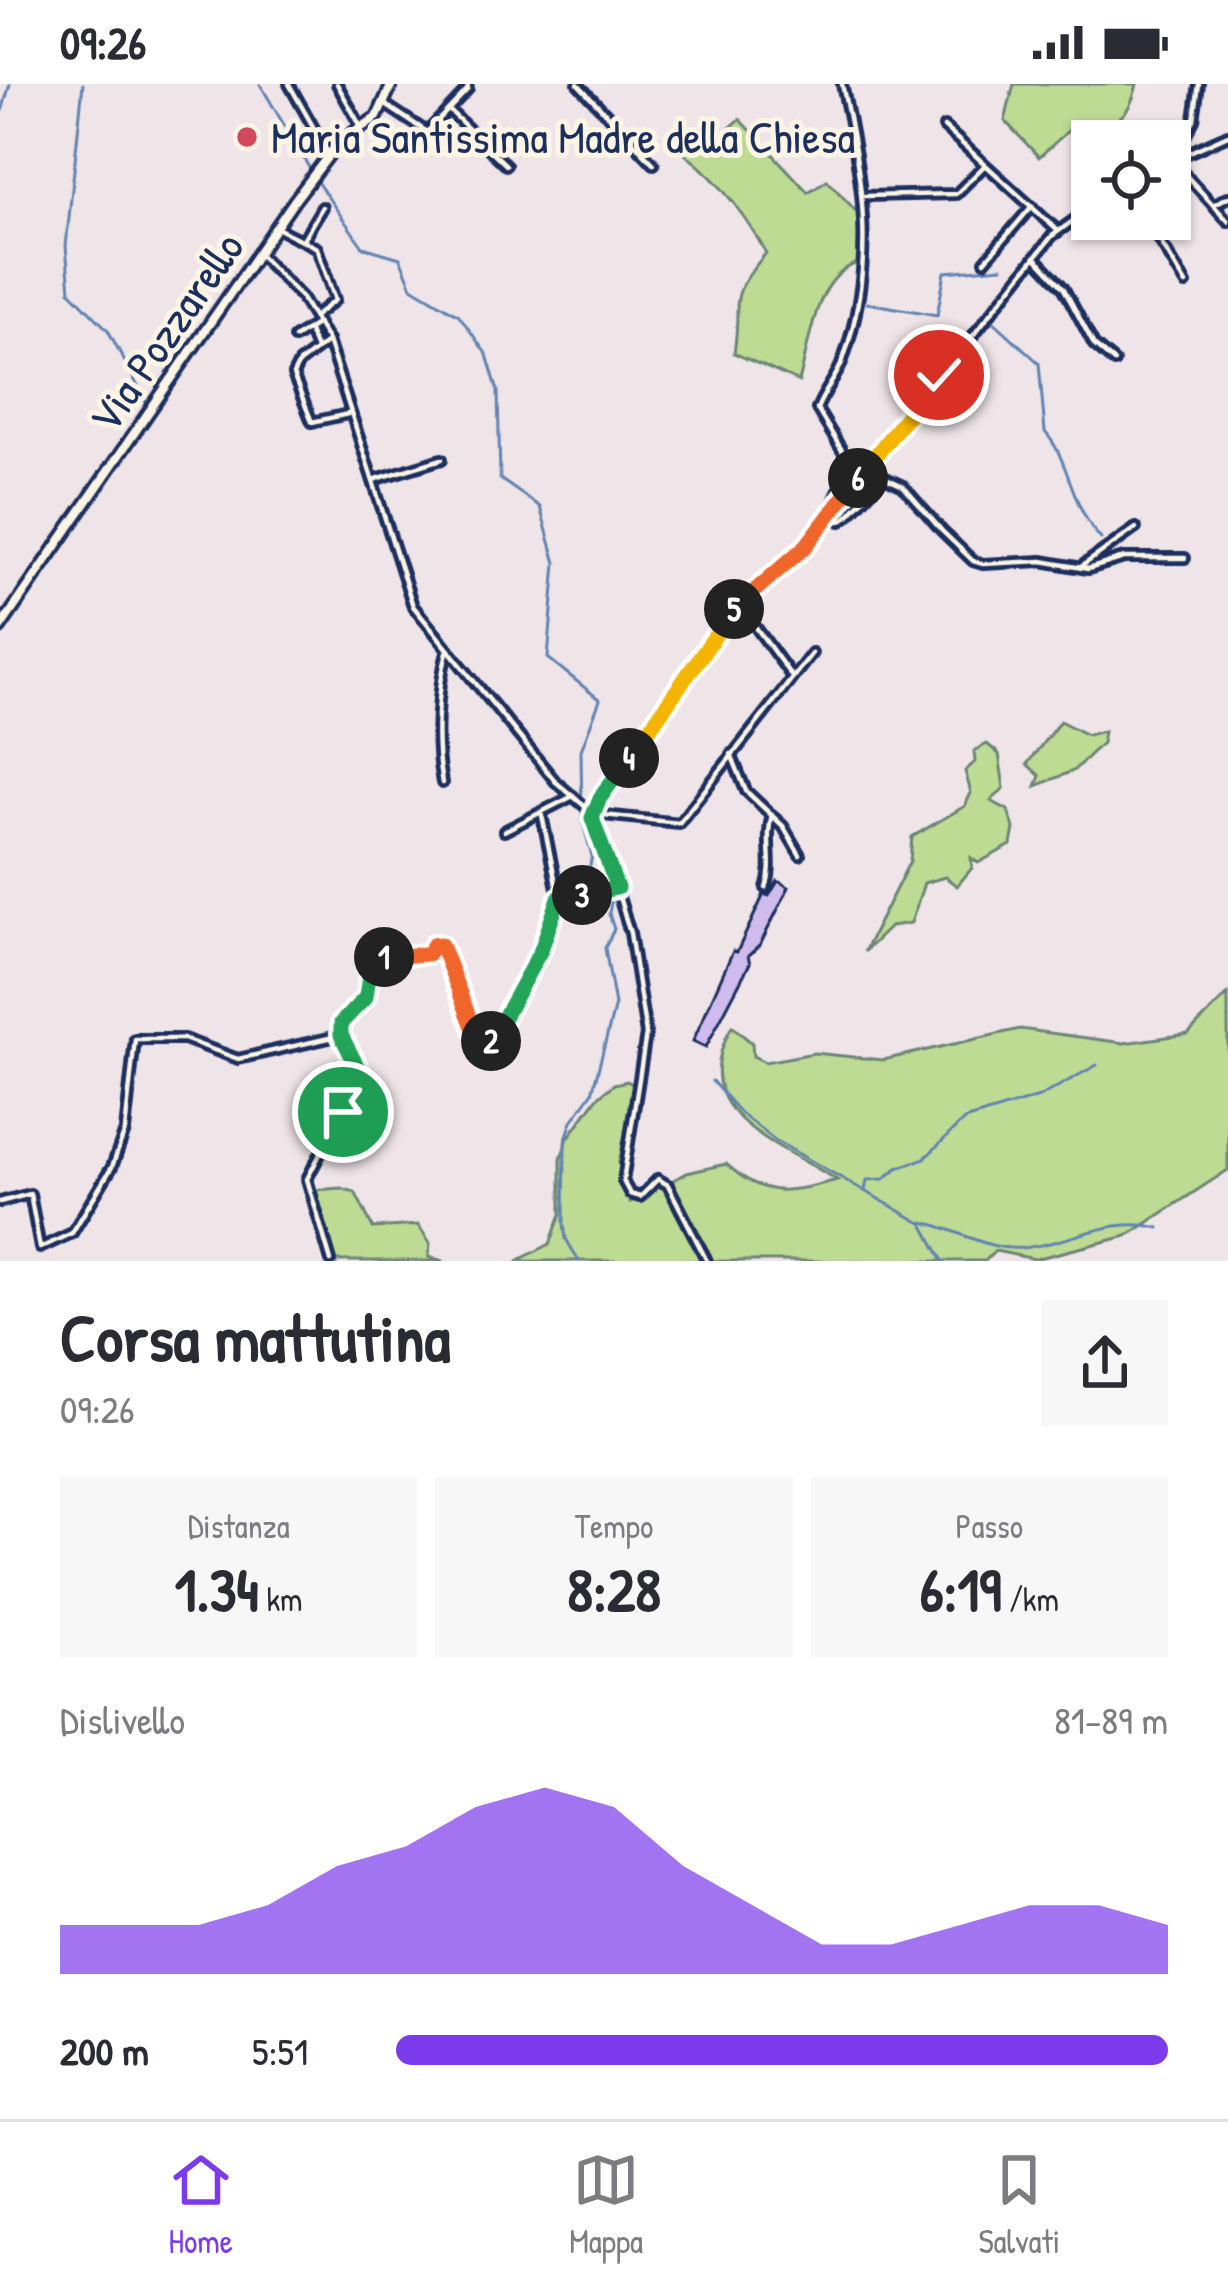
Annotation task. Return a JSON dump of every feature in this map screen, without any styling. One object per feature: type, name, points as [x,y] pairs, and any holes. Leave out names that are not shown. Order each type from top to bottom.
[{"type":"street","points":[[289,84],[328,153]]},
{"type":"street","points":[[337,84],[361,127]]},
{"type":"street","points":[[392,84],[386,105],[425,132],[467,84]]},
{"type":"street","points":[[578,84],[655,164]]},
{"type":"street","points":[[828,518],[849,463],[844,448],[818,418],[817,409],[839,371],[863,274],[865,196],[842,84]]},
{"type":"street","points":[[1191,125],[1199,84]]},
{"type":"street","name":"Via Pozzarello","points":[[0,628],[328,153],[386,105]]},
{"type":"street","points":[[449,110],[506,165]]},
{"type":"street","points":[[944,127],[1057,230]]},
{"type":"street","points":[[1191,151],[1228,135]]},
{"type":"street","points":[[865,196],[956,194],[986,164]]},
{"type":"street","points":[[1191,181],[1228,221]]},
{"type":"street","points":[[1214,205],[1228,196]]},
{"type":"street","points":[[985,261],[1032,206]]},
{"type":"street","points":[[304,238],[322,207]]},
{"type":"street","points":[[707,1261],[668,1185],[658,1179],[651,1182],[640,1197],[630,1194],[623,1181],[646,1034],[621,900],[593,823],[594,814],[739,603],[797,554],[1057,230],[1071,221]]},
{"type":"street","points":[[277,228],[304,238],[320,254],[334,295],[332,304],[293,338]]},
{"type":"street","points":[[1160,240],[1186,284]]},
{"type":"street","points":[[260,256],[316,320],[328,341],[408,595],[556,782],[594,814],[680,823],[812,653]]},
{"type":"street","points":[[1035,257],[1063,286],[1094,345],[1114,362]]},
{"type":"street","points":[[308,329],[316,350]]},
{"type":"street","points":[[328,341],[293,372],[310,419],[320,422],[350,413]]},
{"type":"street","points":[[371,480],[442,459]]},
{"type":"street","points":[[828,518],[836,521],[848,516],[877,479],[891,478],[973,561],[1042,561],[1077,569],[1134,557],[1185,558]]},
{"type":"street","points":[[1077,569],[1136,528]]},
{"type":"street","points":[[739,603],[792,677]]},
{"type":"street","points":[[442,783],[438,765],[441,674],[447,650]]},
{"type":"street","points":[[731,754],[746,791],[772,815],[800,855]]},
{"type":"street","points":[[504,831],[580,800]]},
{"type":"street","points":[[331,1261],[307,1179],[361,1076],[341,1035],[344,1018],[366,997],[373,964],[387,955],[429,954],[437,943],[444,950],[477,1037],[488,1043],[541,950],[559,898],[542,815]]},
{"type":"street","points":[[766,888],[770,879],[766,836],[772,815]]},
{"type":"street","points":[[559,898],[598,895],[617,888]]},
{"type":"street","points":[[0,1202],[30,1194],[40,1248],[75,1230],[112,1167],[125,1131],[135,1039],[184,1039],[221,1057],[238,1059],[341,1035]]},
{"type":"green space","points":[[1014,84],[1137,84],[1118,119],[1071,120],[1071,128],[1039,157],[1005,121]]},
{"type":"green space","points":[[740,119],[808,192],[827,180],[859,209],[858,263],[843,270],[823,296],[799,382],[734,353],[740,292],[766,253],[724,191],[668,142],[709,146]]},
{"type":"green space","points":[[1060,721],[1087,735],[1104,731],[1102,743],[1073,771],[1036,786],[1040,776],[1027,764]]},
{"type":"green space","points":[[987,744],[999,754],[1004,788],[991,801],[1008,810],[1014,828],[1011,845],[978,863],[971,858],[972,868],[957,886],[945,877],[924,883],[911,923],[891,926],[864,952],[910,861],[912,837],[965,806],[971,793],[965,771],[975,762],[974,751]]},
{"type":"green space","points":[[1228,994],[1228,1170],[1127,1236],[1035,1259],[995,1251],[985,1261],[517,1261],[550,1244],[561,1214],[561,1158],[568,1138],[597,1098],[614,1084],[627,1081],[637,1087],[619,1162],[630,1202],[687,1173],[726,1164],[753,1183],[778,1190],[837,1180],[765,1138],[728,1104],[719,1082],[720,1056],[732,1026],[752,1043],[753,1056],[765,1062],[814,1053],[883,1060],[1020,1029],[1124,1043],[1188,1034]]},
{"type":"green space","points":[[314,1190],[355,1192],[373,1228],[418,1225],[430,1243],[429,1257],[444,1261],[334,1261]]},
{"type":"building","points":[[778,881],[789,887],[760,945],[748,956],[750,963],[706,1047],[693,1041],[733,951],[737,952],[764,894],[769,896]]},
{"type":"waterway","points":[[0,118],[10,84]]},
{"type":"waterway","points":[[83,84],[66,246],[70,291],[108,330],[148,406]]},
{"type":"waterway","points":[[260,84],[311,171]]},
{"type":"waterway","points":[[315,179],[363,247],[400,258],[412,287],[459,315],[487,355],[498,391],[500,479],[540,507],[556,563],[548,658],[600,700],[581,750],[582,820],[592,856],[589,870],[611,901],[614,929],[605,948],[615,1005],[592,1093],[572,1121],[565,1142],[564,1224],[566,1239],[579,1261]]},
{"type":"waterway","points":[[867,303],[937,315],[945,272],[1002,267]]},
{"type":"waterway","points":[[990,318],[1039,363],[1045,432],[1101,539]]},
{"type":"waterway","points":[[865,1191],[867,1180],[884,1179],[897,1168],[925,1158],[964,1120],[1039,1097],[1097,1065]]},
{"type":"waterway","points":[[712,1081],[740,1113],[776,1141],[923,1224],[943,1261]]},
{"type":"waterway","points":[[923,1222],[1009,1248],[1124,1225],[1159,1228]]},
{"type":"place","name":"Maria Santissima Madre della Chiesa","points":[[247,137]]},
{"type":"route","points":[[343,1112],[361,1074],[341,1035],[341,1023],[366,997],[373,964],[387,955],[429,954],[439,944],[477,1037],[485,1045],[541,950],[559,898],[598,895],[617,888],[593,823],[600,798],[739,603],[811,540],[939,375]]}]
